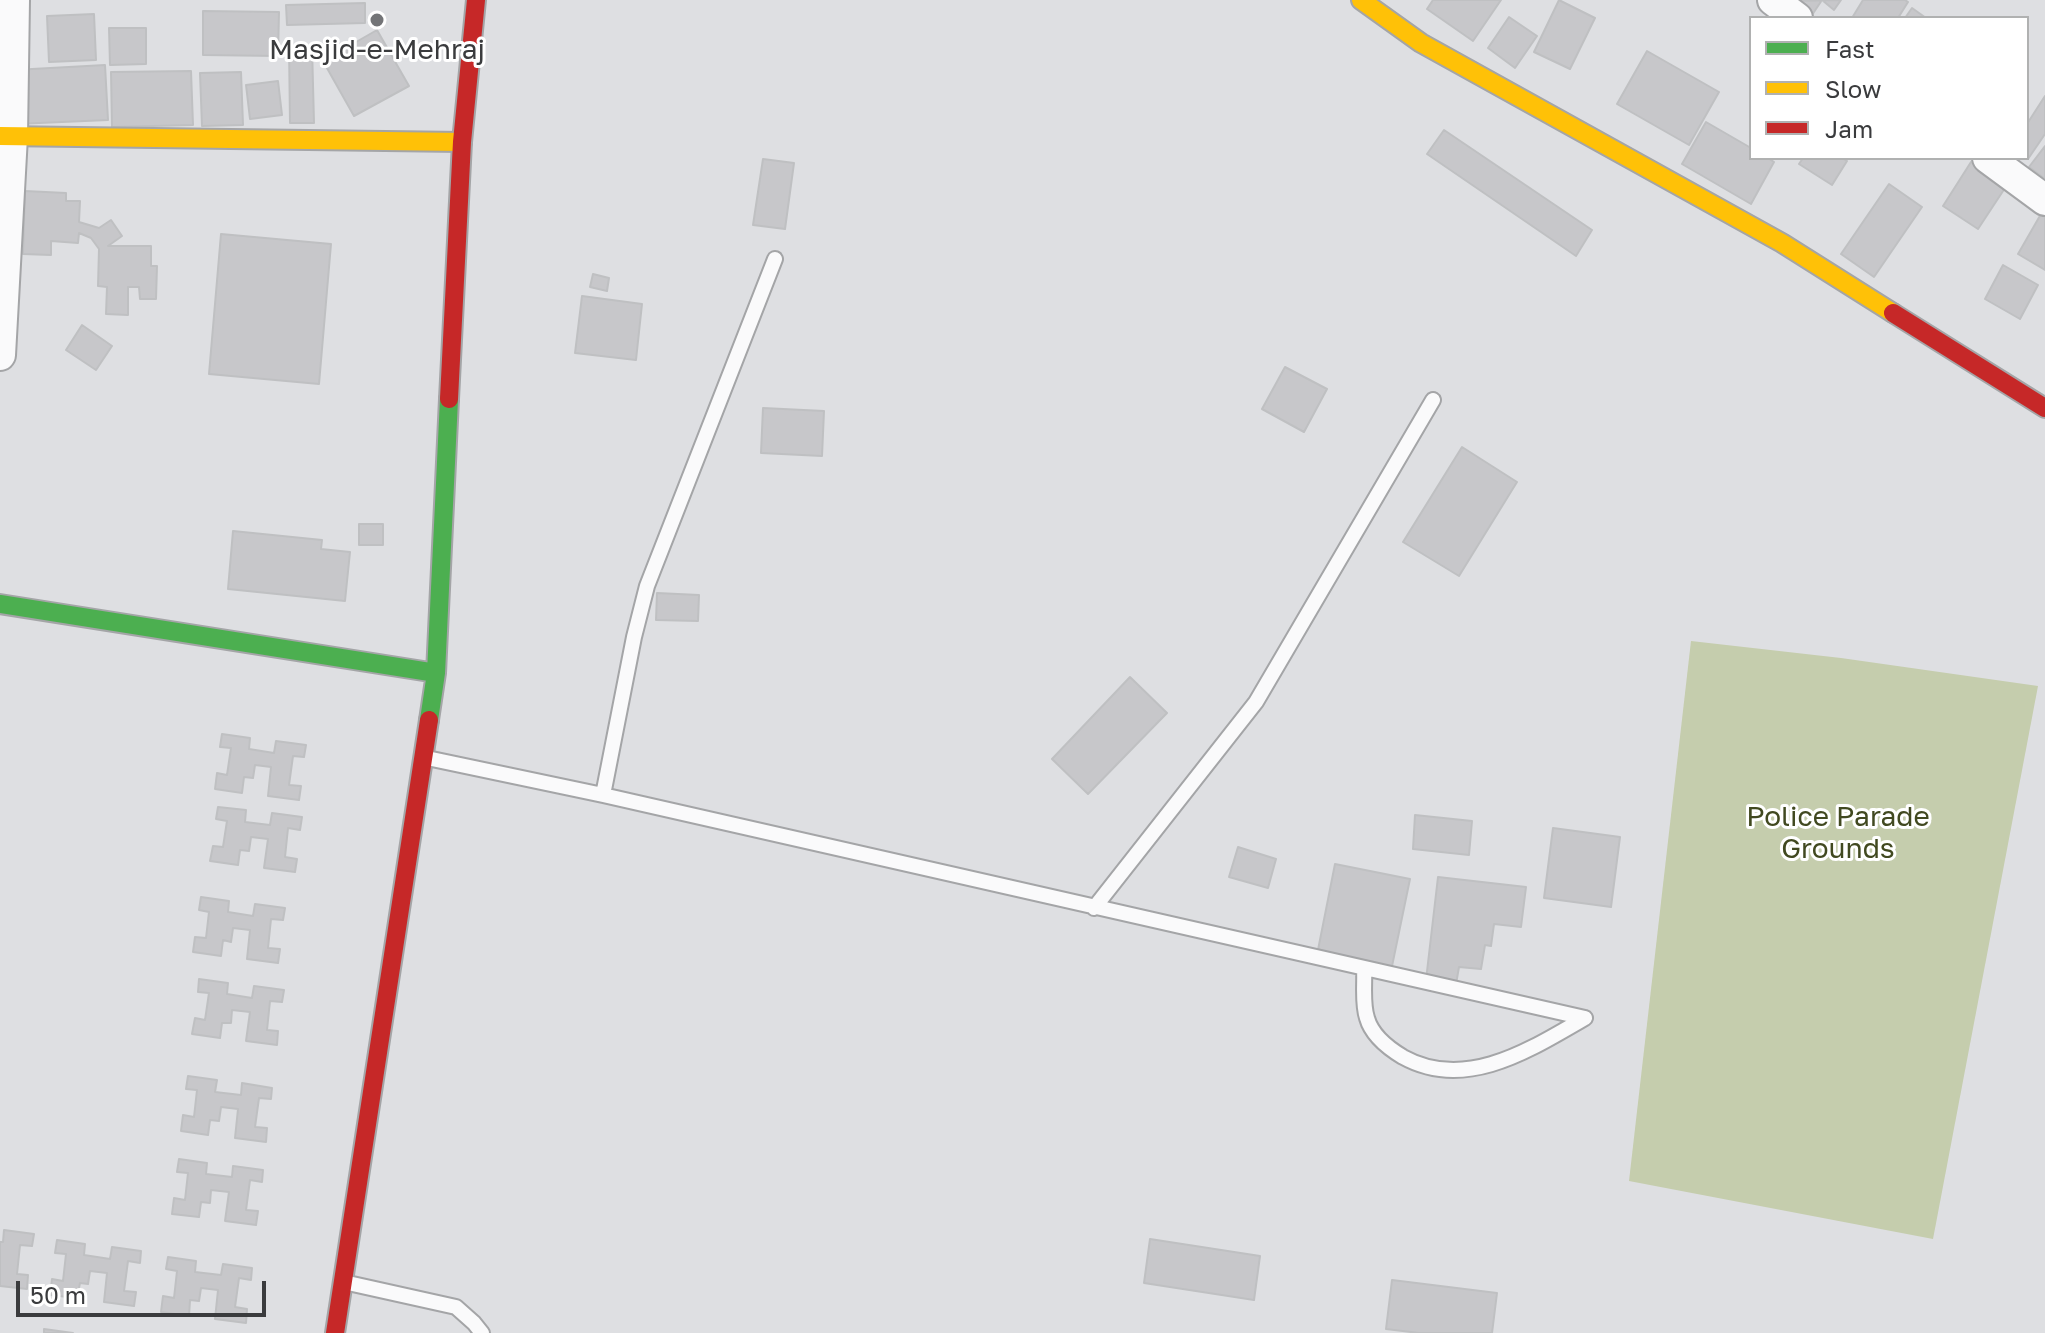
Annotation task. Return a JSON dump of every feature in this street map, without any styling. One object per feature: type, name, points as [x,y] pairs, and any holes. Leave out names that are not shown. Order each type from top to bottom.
[{"type":"street","points":[[0,355],[6,136],[14,0]]},
{"type":"street","points":[[335,1333],[436,673],[462,142],[476,0]]},
{"type":"street","points":[[1361,0],[1421,43],[1782,243],[2045,408]]},
{"type":"street","points":[[1773,0],[1794,16]]},
{"type":"street","points":[[6,136],[462,142]]},
{"type":"street","points":[[1991,160],[2045,200]]},
{"type":"street","points":[[0,604],[436,673]]},
{"type":"lane","points":[[603,795],[647,586],[775,259]]},
{"type":"lane","points":[[1094,908],[1256,702],[1433,400]]},
{"type":"lane","points":[[423,757],[1585,1018],[1525,1053],[1471,1070],[1443,1071],[1414,1063],[1393,1051],[1374,1034],[1366,1017],[1364,969]]},
{"type":"lane","points":[[343,1282],[456,1307],[482,1333]]},
{"type":"green space","name":"Police Parade Grounds","points":[[1691,641],[1841,658],[2038,686],[1933,1239],[1629,1181]]},
{"type":"building","points":[[1433,0],[1501,0],[1473,41],[1427,9]]},
{"type":"building","points":[[1559,0],[1595,18],[1570,69],[1534,52]]},
{"type":"building","points":[[1822,0],[1812,15],[1793,1]]},
{"type":"building","points":[[1822,0],[1841,0],[1834,10]]},
{"type":"building","points":[[1863,0],[1908,2],[1899,16],[1853,16]]},
{"type":"building","points":[[365,3],[365,23],[287,25],[286,5]]},
{"type":"building","points":[[1912,8],[1923,16],[1906,16]]},
{"type":"building","points":[[203,11],[279,12],[278,56],[203,55]]},
{"type":"building","points":[[94,14],[96,60],[49,62],[47,16]]},
{"type":"building","points":[[1509,17],[1537,36],[1515,68],[1488,48]]},
{"type":"building","points":[[109,28],[146,28],[146,64],[110,65]]},
{"type":"building","points":[[377,30],[409,86],[354,116],[323,61]]},
{"type":"building","points":[[289,46],[312,46],[314,123],[290,123]]},
{"type":"building","points":[[1647,51],[1719,92],[1689,145],[1617,104]]},
{"type":"building","points":[[105,65],[108,120],[16,124],[14,70]]},
{"type":"building","points":[[191,71],[193,125],[112,127],[111,72]]},
{"type":"building","points":[[241,72],[243,125],[202,126],[200,73]]},
{"type":"building","points":[[278,81],[282,115],[250,119],[246,85]]},
{"type":"building","points":[[2045,96],[2045,134],[2029,158],[2029,121]]},
{"type":"building","points":[[1706,122],[1749,147],[1749,160],[1774,162],[1751,204],[1682,164]]},
{"type":"building","points":[[1444,130],[1592,230],[1576,256],[1427,154]]},
{"type":"building","points":[[2045,146],[2045,179],[2029,167]]},
{"type":"building","points":[[763,159],[794,163],[785,229],[753,225]]},
{"type":"building","points":[[1802,160],[1847,161],[1832,185],[1799,164]]},
{"type":"building","points":[[1971,162],[2007,185],[1978,229],[1943,206]]},
{"type":"building","points":[[1889,184],[1922,207],[1874,277],[1841,254]]},
{"type":"building","points":[[25,191],[66,193],[66,201],[80,201],[79,222],[99,228],[111,220],[122,236],[108,246],[151,246],[151,266],[157,266],[156,299],[140,299],[139,287],[128,287],[128,315],[106,314],[107,287],[98,286],[99,249],[91,238],[79,233],[78,243],[51,241],[51,255],[23,254]]},
{"type":"building","points":[[2041,214],[2045,217],[2045,270],[2018,254]]},
{"type":"building","points":[[221,234],[331,244],[319,384],[209,374]]},
{"type":"building","points":[[2003,265],[2038,285],[2020,319],[1985,299]]},
{"type":"building","points":[[593,274],[609,278],[607,291],[590,287]]},
{"type":"building","points":[[582,296],[642,304],[636,360],[575,353]]},
{"type":"building","points":[[82,325],[112,346],[96,370],[66,350]]},
{"type":"building","points":[[1285,367],[1327,389],[1304,432],[1262,409]]},
{"type":"building","points":[[763,408],[824,411],[822,456],[761,453]]},
{"type":"building","points":[[1462,447],[1517,482],[1459,576],[1403,542]]},
{"type":"building","points":[[359,524],[383,524],[383,545],[359,545]]},
{"type":"building","points":[[233,531],[322,540],[321,549],[350,552],[345,601],[228,589]]},
{"type":"building","points":[[657,593],[699,595],[698,621],[656,620]]},
{"type":"building","points":[[1130,677],[1167,713],[1088,794],[1052,759]]},
{"type":"building","points":[[222,734],[250,738],[249,749],[274,753],[276,741],[306,745],[304,757],[293,756],[289,785],[301,786],[299,800],[268,796],[271,767],[255,765],[253,778],[244,777],[242,793],[215,789],[217,773],[227,775],[231,748],[220,747]]},
{"type":"building","points":[[218,807],[246,810],[245,822],[270,825],[272,813],[302,817],[300,830],[288,828],[285,857],[297,859],[295,872],[264,868],[268,839],[251,837],[249,851],[240,850],[238,865],[210,861],[213,846],[223,847],[227,821],[216,819]]},
{"type":"building","points":[[1415,815],[1472,821],[1469,855],[1413,849]]},
{"type":"building","points":[[1553,828],[1620,837],[1611,907],[1544,898]]},
{"type":"building","points":[[1238,847],[1276,859],[1268,888],[1229,877]]},
{"type":"building","points":[[1335,864],[1410,879],[1391,971],[1317,955]]},
{"type":"building","points":[[1438,877],[1526,887],[1521,927],[1494,924],[1491,946],[1485,945],[1481,969],[1459,967],[1456,984],[1426,980]]},
{"type":"building","points":[[201,897],[229,901],[228,912],[253,916],[255,904],[285,908],[283,920],[271,919],[268,948],[280,949],[278,963],[247,959],[250,930],[233,928],[231,942],[223,940],[221,956],[193,952],[195,937],[206,938],[209,912],[199,910]]},
{"type":"building","points":[[199,979],[228,983],[227,994],[252,998],[254,986],[284,990],[282,1002],[270,1001],[267,1030],[278,1031],[277,1045],[246,1041],[250,1012],[232,1010],[231,1023],[222,1023],[220,1038],[192,1034],[195,1018],[205,1020],[209,993],[198,992]]},
{"type":"building","points":[[188,1076],[217,1080],[215,1092],[241,1095],[242,1083],[272,1088],[271,1099],[259,1098],[255,1127],[267,1128],[266,1142],[235,1138],[238,1109],[221,1107],[219,1121],[210,1120],[208,1135],[181,1131],[183,1115],[194,1117],[197,1090],[186,1089]]},
{"type":"building","points":[[179,1159],[207,1163],[206,1174],[232,1177],[233,1166],[263,1170],[262,1182],[250,1180],[246,1210],[258,1211],[256,1225],[225,1221],[229,1192],[211,1190],[210,1203],[201,1202],[199,1217],[172,1214],[174,1198],[185,1200],[188,1173],[177,1172]]},
{"type":"building","points":[[4,1230],[34,1234],[32,1246],[20,1245],[17,1274],[28,1275],[27,1289],[0,1286],[0,1242],[3,1242]]},
{"type":"building","points":[[1150,1239],[1260,1256],[1254,1300],[1144,1283]]},
{"type":"building","points":[[57,1240],[85,1244],[84,1255],[110,1259],[112,1247],[141,1251],[140,1263],[128,1261],[124,1291],[136,1292],[134,1306],[104,1302],[107,1273],[90,1271],[88,1284],[80,1283],[77,1298],[50,1295],[52,1279],[63,1281],[66,1254],[55,1253]]},
{"type":"building","points":[[168,1257],[196,1261],[195,1272],[221,1275],[223,1264],[252,1268],[251,1280],[239,1278],[235,1307],[247,1309],[246,1323],[215,1319],[218,1290],[201,1288],[199,1301],[190,1300],[189,1316],[161,1312],[163,1296],[174,1298],[177,1271],[166,1269]]},
{"type":"building","points":[[1392,1280],[1497,1293],[1492,1333],[1419,1333],[1386,1329]]},
{"type":"building","points":[[44,1329],[73,1333],[44,1333]]},
{"type":"traffic: fast","points":[[429,720],[436,673],[449,399]]},
{"type":"traffic: fast","points":[[0,604],[436,673]]},
{"type":"traffic: slow","points":[[1361,0],[1421,43],[1782,243],[1893,313]]},
{"type":"traffic: slow","points":[[0,136],[462,142]]},
{"type":"traffic: jam","points":[[449,399],[462,142],[476,0]]},
{"type":"traffic: jam","points":[[1893,313],[2045,408]]},
{"type":"traffic: jam","points":[[335,1333],[429,720]]},
{"type":"place","name":"Masjid-e-Mehraj","points":[[377,20]]}]
